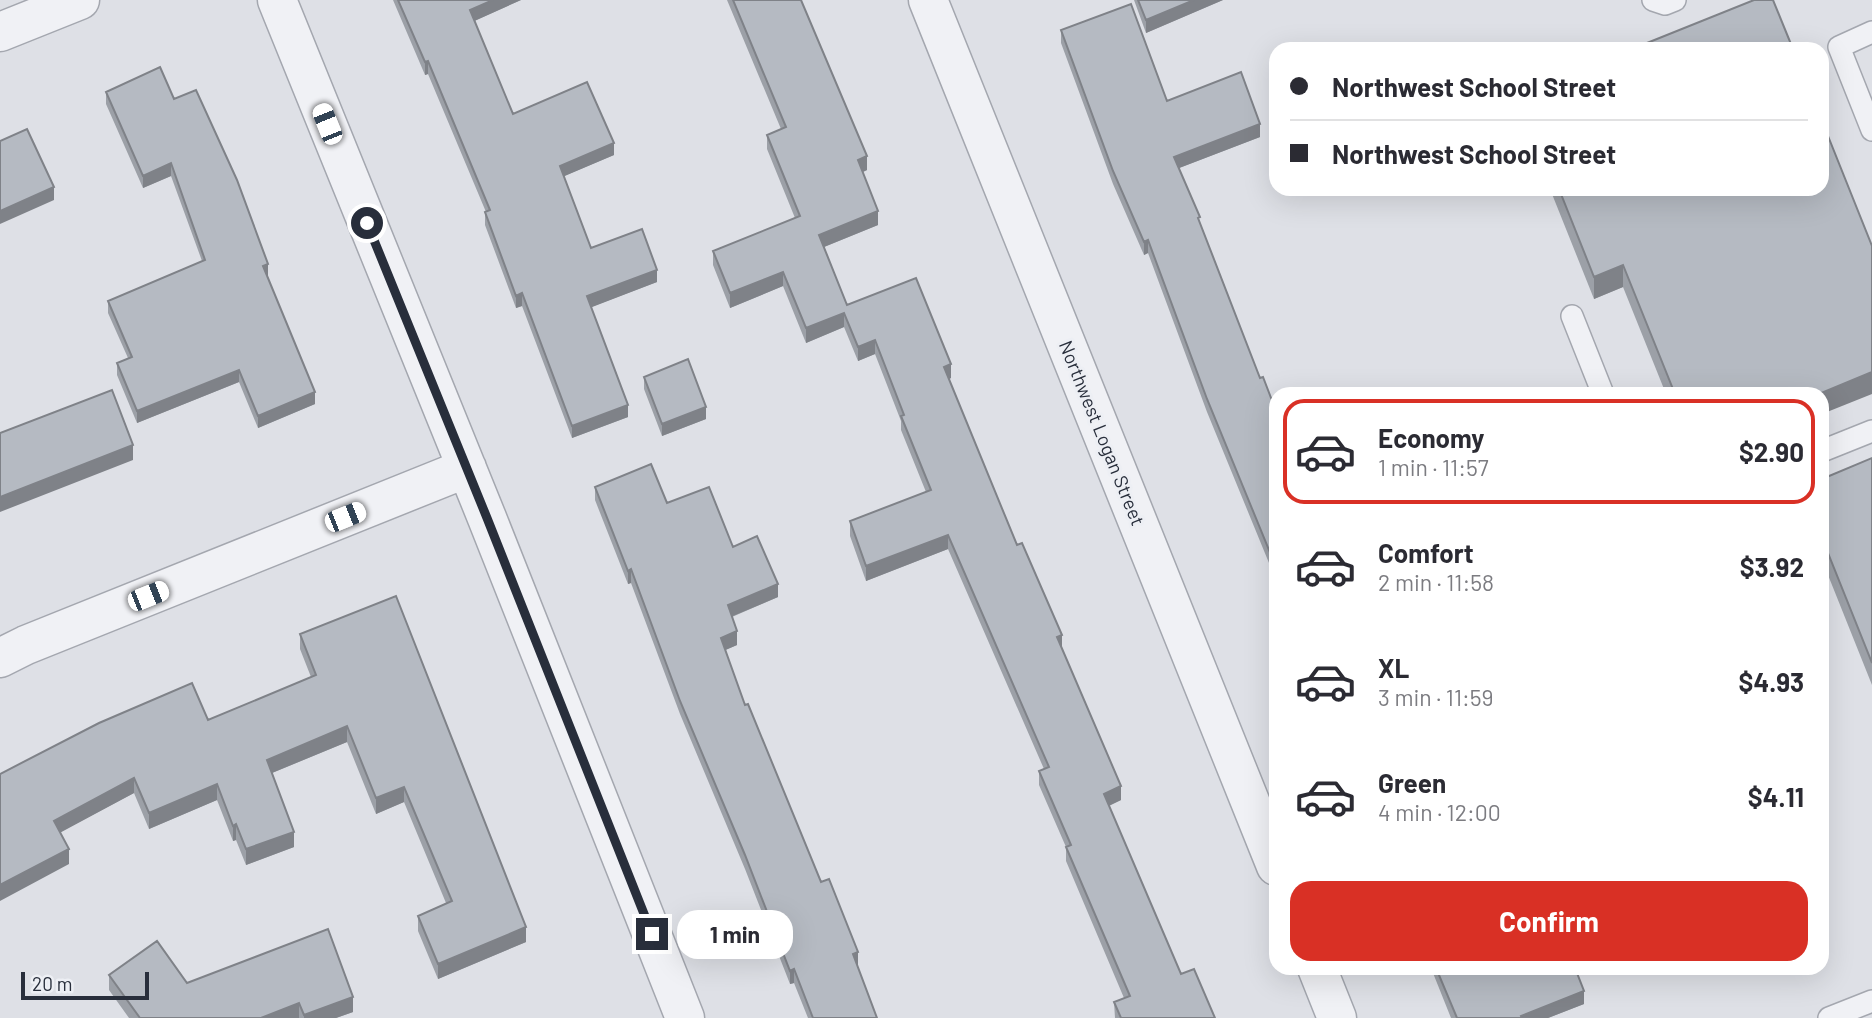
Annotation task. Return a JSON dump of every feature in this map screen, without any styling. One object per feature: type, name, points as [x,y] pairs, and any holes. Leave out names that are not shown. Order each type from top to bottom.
[{"type":"street","points":[[0,32],[80,0]]},
{"type":"street","points":[[277,0],[467,468],[676,1015]]},
{"type":"street","name":"Northwest Logan Street","points":[[928,0],[1269,849]]},
{"type":"street","points":[[0,658],[26,645],[467,468]]},
{"type":"street","points":[[1320,975],[1337,1018]]},
{"type":"lane","points":[[1653,0],[1665,4],[1675,0]]},
{"type":"lane","points":[[1872,32],[1839,47],[1872,130]]},
{"type":"lane","points":[[1572,316],[1600,387]]},
{"type":"lane","points":[[1829,448],[1872,431]]},
{"type":"lane","points":[[1829,1018],[1872,1001]]},
{"type":"building","points":[[398,0],[493,0],[470,10],[513,114],[587,82],[614,143],[560,166],[591,248],[642,229],[657,270],[587,296],[628,405],[572,426],[522,293],[516,296],[485,212],[490,210],[428,61],[425,62]]},
{"type":"building","points":[[733,0],[801,0],[867,156],[858,160],[878,211],[819,235],[847,305],[916,278],[951,364],[944,367],[1017,545],[1022,543],[1062,635],[1057,637],[1121,786],[1104,794],[1181,974],[1194,969],[1215,1018],[1121,1018],[1114,1002],[1130,996],[1066,847],[1071,845],[1039,771],[1049,767],[948,535],[866,566],[850,521],[931,490],[901,416],[904,415],[875,340],[858,347],[844,313],[806,328],[783,272],[730,293],[713,251],[800,216],[767,135],[786,127]]},
{"type":"building","points":[[1138,0],[1194,0],[1146,20]]},
{"type":"building","points":[[1754,0],[1773,0],[1790,42],[1649,42]]},
{"type":"building","points":[[1131,4],[1167,101],[1241,72],[1260,124],[1174,157],[1200,217],[1198,218],[1260,378],[1263,377],[1269,393],[1269,550],[1207,399],[1148,240],[1144,242],[1113,171],[1061,30]]},
{"type":"building","points":[[160,67],[174,99],[196,90],[237,180],[268,264],[263,266],[315,392],[258,416],[239,370],[137,411],[117,363],[132,357],[108,301],[205,260],[171,163],[143,176],[106,92]]},
{"type":"building","points":[[27,129],[54,187],[0,211],[0,141]]},
{"type":"building","points":[[1829,138],[1872,246],[1872,372],[1829,390],[1829,387],[1672,387],[1623,265],[1594,277],[1562,196],[1829,196]]},
{"type":"building","points":[[688,359],[706,407],[662,424],[644,377]]},
{"type":"building","points":[[112,390],[133,445],[0,497],[0,433]]},
{"type":"building","points":[[1872,458],[1872,663],[1829,556],[1829,476]]},
{"type":"building","points":[[651,464],[667,503],[709,487],[733,547],[757,536],[778,584],[728,605],[737,631],[721,638],[745,705],[748,704],[821,882],[829,879],[858,952],[853,954],[877,1018],[813,1018],[794,969],[790,971],[680,701],[631,569],[628,571],[595,487]]},
{"type":"building","points":[[396,596],[526,927],[438,964],[418,916],[452,901],[404,787],[376,798],[347,726],[267,760],[294,832],[246,849],[236,824],[233,826],[217,784],[149,813],[134,778],[54,821],[69,849],[0,885],[0,774],[99,723],[192,683],[208,720],[316,675],[300,634]]},
{"type":"building","points":[[328,929],[353,997],[304,1015],[299,1003],[261,1018],[140,1018],[109,975],[157,941],[187,983]]},
{"type":"building","points":[[1439,975],[1578,975],[1584,991],[1521,1016],[1522,1018],[1457,1018]]},
{"type":"route","points":[[367,223],[652,934]]}]
